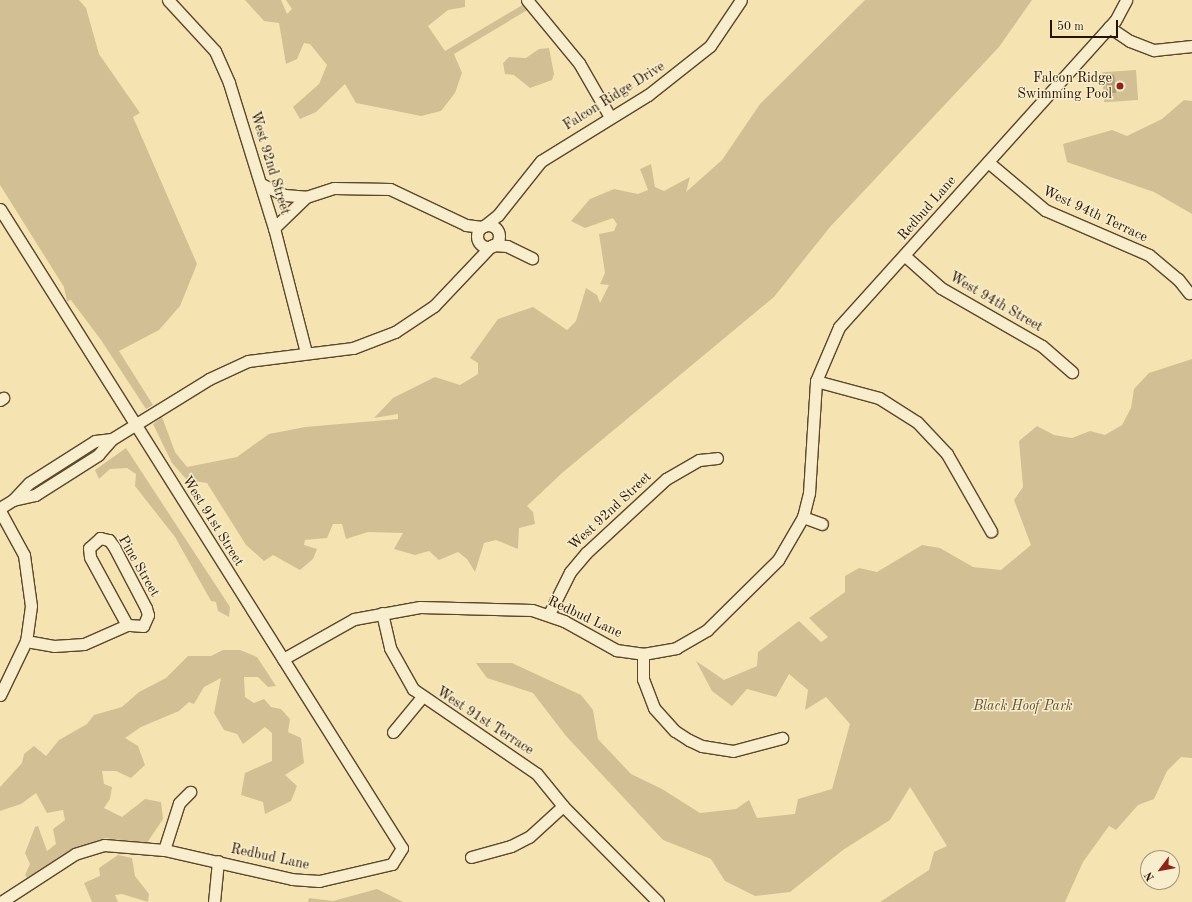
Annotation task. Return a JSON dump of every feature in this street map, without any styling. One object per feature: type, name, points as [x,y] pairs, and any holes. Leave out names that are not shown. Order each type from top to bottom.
[{"type":"street","name":"West 92nd Street","points":[[168,0],[215,51],[229,82],[274,228],[306,353]]},
{"type":"street","points":[[527,0],[579,63],[610,117]]},
{"type":"street","name":"Falcon Ridge Drive","points":[[483,226],[498,215],[541,161],[610,117],[648,95],[710,46],[741,0]]},
{"type":"street","name":"Redbud Lane","points":[[283,659],[354,619],[420,607],[492,607],[549,614],[604,645],[643,654],[676,648],[707,630],[778,560],[803,517],[809,493],[816,381],[838,327],[905,256],[1110,27],[1126,0]]},
{"type":"street","points":[[1110,27],[1130,41],[1154,50],[1192,46]]},
{"type":"street","name":"West 94th Terrace","points":[[988,162],[1045,210],[1149,255],[1178,279],[1189,293]]},
{"type":"street","points":[[261,184],[285,195],[306,197],[334,188],[390,189],[466,226],[478,240],[495,240],[532,258]]},
{"type":"street","points":[[274,228],[306,197]]},
{"type":"street","name":"West 91st Street","points":[[0,208],[402,848]]},
{"type":"street","points":[[0,508],[13,500],[29,483],[95,441],[112,439],[209,379],[248,361],[354,348],[395,332],[434,306],[495,240],[498,215]]},
{"type":"street","points":[[466,226],[491,225],[495,240]]},
{"type":"street","points":[[474,263],[478,240],[483,226]]},
{"type":"street","name":"West 94th Street","points":[[905,256],[941,288],[1042,346],[1072,372]]},
{"type":"street","points":[[816,381],[879,398],[917,422],[947,454],[992,531]]},
{"type":"street","name":"West 92nd Street","points":[[549,614],[570,572],[586,553],[666,479],[699,460],[717,458]]},
{"type":"street","points":[[0,511],[17,538],[27,571],[31,606],[26,641],[0,695]]},
{"type":"street","points":[[803,517],[822,524]]},
{"type":"street","name":"Pine Street","points":[[26,641],[54,646],[84,644],[127,625],[143,626],[148,615],[114,547],[109,540],[100,538],[92,544],[89,552],[127,625]]},
{"type":"street","name":"West 91st Terrace","points":[[382,613],[396,662],[422,697],[510,752],[538,774],[563,806],[653,900]]},
{"type":"street","points":[[643,654],[643,679],[654,708],[675,731],[689,740],[702,746],[733,751],[782,738]]},
{"type":"street","name":"West 91st Terrace","points":[[393,732],[422,697]]},
{"type":"street","points":[[164,850],[179,803],[190,792]]},
{"type":"street","points":[[471,857],[511,846],[529,836],[563,806]]},
{"type":"street","name":"Redbud Lane","points":[[1,902],[75,854],[104,845],[164,850],[218,861],[292,879],[319,881],[392,864],[402,848]]},
{"type":"street","name":"Redbud Lane","points":[[214,902],[218,861]]},
{"type":"green space","points":[[0,0],[79,0],[86,8],[99,54],[140,113],[133,117],[197,264],[180,306],[159,330],[119,351],[153,405],[146,409],[101,340],[71,300],[67,301],[64,287],[0,185]]},
{"type":"green space","points":[[245,0],[281,0],[287,14],[292,9],[286,0],[465,0],[465,7],[448,10],[428,26],[445,51],[524,4],[529,9],[454,54],[462,73],[455,93],[441,111],[421,116],[356,103],[345,84],[316,112],[300,119],[293,107],[319,84],[327,65],[310,44],[304,43],[297,59],[286,64],[279,23],[264,21]]},
{"type":"green space","points":[[865,0],[1032,0],[999,47],[830,227],[774,297],[562,473],[527,506],[533,512],[535,524],[519,528],[518,549],[496,540],[484,543],[475,572],[467,559],[458,552],[439,560],[429,551],[415,555],[394,549],[403,533],[368,532],[346,539],[342,524],[333,524],[327,538],[305,540],[304,545],[317,549],[313,559],[300,570],[273,555],[264,561],[246,545],[207,483],[187,480],[172,463],[153,424],[162,417],[175,452],[187,467],[237,457],[269,434],[305,427],[398,419],[398,414],[374,418],[393,398],[435,377],[460,385],[478,374],[478,363],[470,358],[498,319],[533,307],[567,330],[576,321],[586,288],[597,295],[600,303],[609,285],[600,284],[605,273],[599,234],[614,231],[617,224],[613,218],[585,228],[571,221],[590,199],[614,189],[638,194],[648,190],[640,169],[651,164],[655,187],[664,191],[690,177],[686,192],[722,160],[760,104]]},
{"type":"green space","points":[[549,48],[554,74],[552,80],[530,88],[514,75],[505,74],[503,63],[509,57],[526,58],[539,49]]},
{"type":"green space","name":"Falcon Ridge Swimming Pool","points":[[1136,70],[1138,100],[1104,102],[1102,72]]},
{"type":"green space","points":[[1184,100],[1192,101],[1192,214],[1154,192],[1067,162],[1063,144],[1112,130],[1127,136],[1162,119]]},
{"type":"green space","name":"Black Hoof Park","points":[[1192,359],[1192,758],[1181,757],[1167,771],[1154,799],[1138,805],[1116,830],[1109,826],[1083,862],[1065,902],[880,902],[929,870],[934,852],[947,846],[910,787],[890,820],[843,850],[790,892],[755,896],[725,881],[711,859],[663,840],[566,736],[533,693],[487,678],[476,663],[512,663],[581,695],[593,710],[598,739],[631,774],[662,789],[700,813],[736,809],[749,800],[757,818],[795,814],[798,799],[832,789],[850,724],[826,697],[805,710],[808,690],[789,674],[776,697],[747,689],[732,706],[712,691],[696,661],[724,680],[757,666],[758,652],[799,621],[821,642],[828,637],[809,618],[845,592],[845,576],[859,568],[877,572],[922,545],[940,548],[973,567],[1001,570],[1031,545],[1014,500],[1023,487],[1019,441],[1037,426],[1054,435],[1072,438],[1090,431],[1105,435],[1122,425],[1131,408],[1134,389],[1149,373]]},
{"type":"green space","points":[[126,448],[230,607],[229,617],[218,611],[216,602],[211,601],[175,537],[135,486],[136,474],[127,468],[110,469],[99,479],[95,470]]},
{"type":"green space","points":[[223,650],[240,650],[257,657],[276,686],[268,687],[258,677],[244,677],[245,697],[254,703],[264,699],[271,707],[281,709],[290,719],[288,732],[301,738],[304,763],[285,775],[297,786],[291,801],[265,814],[263,802],[241,795],[245,773],[272,761],[272,733],[265,727],[243,744],[237,734],[224,730],[214,713],[221,678],[204,687],[194,704],[189,702],[179,711],[141,727],[125,738],[138,746],[145,765],[131,778],[116,771],[102,771],[104,784],[112,787],[110,799],[104,808],[122,817],[145,799],[161,802],[163,819],[147,843],[105,838],[29,880],[25,875],[30,864],[25,853],[35,827],[38,826],[47,851],[56,844],[53,829],[65,820],[63,810],[47,813],[36,793],[21,804],[0,811],[0,787],[22,763],[24,754],[34,746],[46,756],[59,740],[87,724],[94,715],[122,707],[139,692],[166,678],[188,656],[211,656]]},
{"type":"green space","points":[[118,855],[132,858],[135,876],[149,894],[148,902],[122,894],[115,895],[118,902],[92,902],[84,883],[100,876],[99,868]]},
{"type":"green space","points":[[377,889],[403,902],[308,902],[309,898],[333,901]]},
{"type":"shaded area","points":[[1106,75],[1114,75],[1116,93],[1107,93]]},
{"type":"place","name":"Falcon Ridge Swimming Pool","points":[[1120,86]]}]
